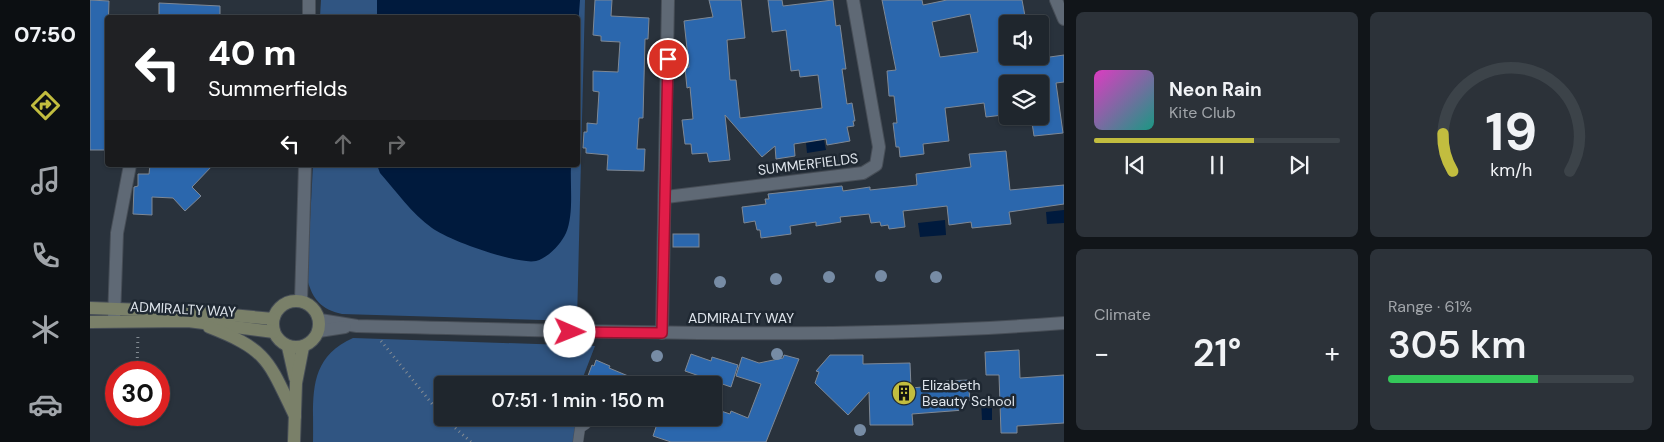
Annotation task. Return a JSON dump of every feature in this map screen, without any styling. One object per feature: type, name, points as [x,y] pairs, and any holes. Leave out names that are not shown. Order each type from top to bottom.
[{"type":"main road","points":[[301,301],[313,308],[319,326],[310,344],[303,347],[288,346],[277,338],[274,332],[273,319],[282,305],[301,301]]},
{"type":"main road","name":"ADMIRALTY WAY","points":[[90,308],[138,321],[188,322],[274,332]]},
{"type":"main road","name":"ADMIRALTY WAY","points":[[90,322],[114,316],[199,312],[273,319]]},
{"type":"main road","points":[[188,322],[241,340],[260,352],[271,367],[295,416]]},
{"type":"main road","points":[[288,346],[296,383]]},
{"type":"main road","points":[[294,442],[296,383],[303,347]]},
{"type":"street","points":[[308,15],[309,0]]},
{"type":"street","points":[[662,333],[662,239],[666,197],[668,0]]},
{"type":"street","name":"SUMMERFIELDS","points":[[666,197],[863,173],[876,165],[878,147],[853,0]]},
{"type":"street","points":[[1056,0],[1064,19]]},
{"type":"street","points":[[114,316],[117,233],[130,167]]},
{"type":"street","points":[[301,301],[305,167]]},
{"type":"street","name":"ADMIRALTY WAY","points":[[319,326],[662,333],[819,334],[1064,323]]},
{"type":"lane","points":[[578,442],[580,428],[583,426]]},
{"type":"path","points":[[137,361],[138,321]]},
{"type":"path","points":[[364,326],[434,407]]},
{"type":"path","points":[[453,426],[471,442]]},
{"type":"shaded area","points":[[321,0],[585,0],[577,321],[342,314],[323,306],[315,298],[307,279],[313,167],[580,167],[580,15],[320,15]]},
{"type":"shaded area","points":[[377,0],[580,0],[579,15],[377,15]]},
{"type":"shaded area","points":[[824,140],[826,150],[807,153],[806,143]]},
{"type":"shaded area","points":[[378,167],[571,167],[571,209],[566,233],[554,250],[536,261],[514,259],[467,245],[432,228],[411,209],[380,173]]},
{"type":"shaded area","points":[[1064,210],[1064,223],[1047,224],[1046,212]]},
{"type":"shaded area","points":[[945,220],[946,235],[920,237],[918,223]]},
{"type":"shaded area","points":[[353,338],[595,346],[583,376],[434,376],[434,426],[574,426],[580,428],[574,442],[313,442],[313,410],[316,381],[327,357],[338,347]]},
{"type":"shaded area","points":[[981,400],[992,400],[992,420],[982,420]]},
{"type":"building","points":[[90,0],[109,1],[109,15],[105,15],[105,150],[90,150]]},
{"type":"building","points":[[595,0],[612,0],[611,16],[649,18],[648,39],[645,39],[643,118],[639,118],[637,149],[645,149],[644,171],[607,170],[608,155],[586,153],[586,148],[583,148],[584,132],[587,132],[587,123],[597,124],[599,92],[593,91],[593,71],[618,72],[620,42],[601,41],[601,36],[593,35]]},
{"type":"building","points":[[709,0],[741,0],[745,38],[727,40],[730,80],[736,80],[740,118],[822,108],[818,75],[800,77],[799,70],[791,71],[786,30],[772,32],[768,0],[782,0],[783,6],[833,0],[836,26],[840,25],[846,69],[842,69],[847,104],[852,103],[855,121],[853,121],[854,126],[847,127],[850,141],[827,145],[826,139],[794,144],[795,156],[776,159],[775,146],[762,157],[725,115],[730,160],[709,162],[707,153],[692,154],[691,144],[685,144],[682,120],[693,119],[690,87],[687,88],[685,68],[689,67],[684,21],[713,17]]},
{"type":"building","points":[[882,0],[922,0],[923,5],[947,0],[1022,0],[1025,15],[999,15],[999,65],[1049,65],[1049,57],[1064,55],[1064,82],[1056,83],[1063,133],[1034,136],[1032,125],[1049,125],[1049,75],[999,75],[999,115],[986,117],[984,103],[945,108],[949,141],[923,144],[924,154],[900,157],[899,147],[896,147],[893,123],[897,123],[894,96],[889,96],[887,71],[896,70]],"holes":[[[970,14],[978,52],[940,57],[932,22]]]},
{"type":"building","points":[[159,3],[220,6],[220,15],[159,15]]},
{"type":"building","points":[[1006,151],[1010,190],[1064,185],[1064,204],[1009,212],[1011,224],[972,228],[971,222],[949,225],[947,206],[903,211],[905,227],[889,229],[888,225],[881,226],[880,222],[871,223],[869,214],[840,217],[841,222],[816,226],[816,222],[790,226],[791,234],[761,238],[760,230],[757,230],[755,221],[744,223],[742,207],[766,204],[765,199],[769,199],[768,194],[842,186],[843,191],[870,187],[870,190],[917,185],[916,174],[971,167],[969,154]]},
{"type":"building","points":[[150,167],[211,167],[192,187],[201,196],[185,211],[173,198],[152,197],[152,215],[133,214],[134,187],[138,186],[138,174],[149,174]]},
{"type":"building","points":[[673,234],[699,234],[699,247],[673,247]]},
{"type":"building","points":[[1019,350],[1020,378],[1064,375],[1064,423],[1017,426],[1017,433],[1001,433],[999,375],[986,375],[985,352]]},
{"type":"building","points":[[691,354],[711,361],[712,357],[738,365],[731,387],[722,384],[722,376],[699,376],[685,371]]},
{"type":"building","points":[[784,355],[799,359],[766,442],[671,442],[653,436],[656,426],[722,426],[722,411],[730,414],[731,411],[748,418],[761,384],[736,376],[742,357],[759,363],[783,358]]},
{"type":"building","points":[[830,355],[863,355],[863,364],[910,363],[911,388],[946,385],[946,381],[968,380],[970,400],[964,400],[964,410],[912,414],[913,425],[870,425],[869,392],[848,415],[815,383],[819,372],[816,371]]},
{"type":"building","points":[[596,360],[628,376],[588,376],[592,365],[594,366]]},
{"type":"place","name":"Elizabeth Beauty School","points":[[904,393]]},
{"type":"route","points":[[570,332],[662,333],[662,239],[666,197],[668,59]]}]
